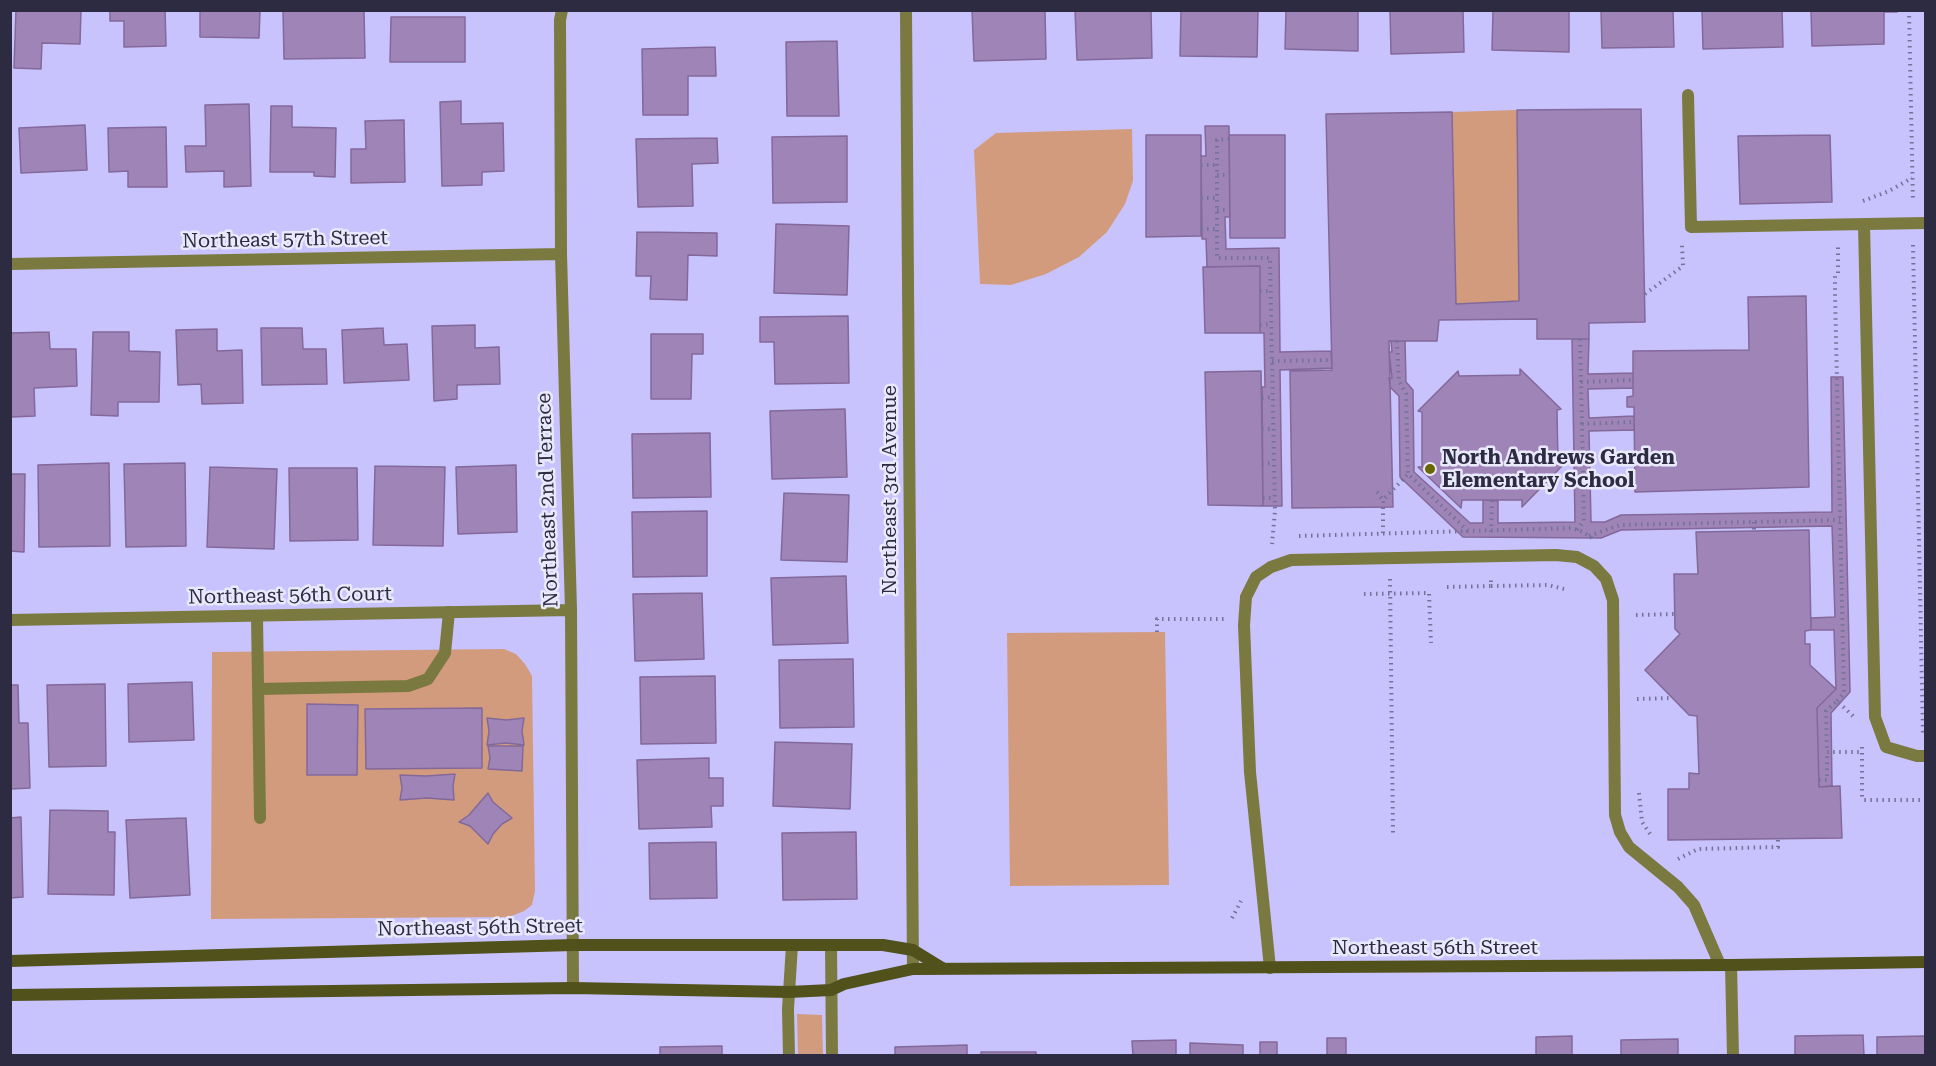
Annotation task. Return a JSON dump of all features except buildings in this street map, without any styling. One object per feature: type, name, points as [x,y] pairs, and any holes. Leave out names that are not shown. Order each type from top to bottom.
[{"type":"street","name":"Northeast 2nd Terrace","points":[[562,10],[560,20],[561,254],[571,610],[573,988]]},
{"type":"street","name":"Northeast 3rd Avenue","points":[[906,10],[913,969]]},
{"type":"street","points":[[1688,95],[1691,227],[1919,223]]},
{"type":"street","points":[[1864,224],[1875,717],[1886,747],[1924,756]]},
{"type":"street","name":"Northeast 57th Street","points":[[10,264],[561,254]]},
{"type":"street","points":[[1270,968],[1250,772],[1244,625],[1246,597],[1256,577],[1271,567],[1290,560],[1556,555],[1577,557],[1594,566],[1606,579],[1613,600],[1615,815],[1620,831],[1629,847],[1678,887],[1694,905],[1726,965],[1733,1056]]},
{"type":"street","name":"Northeast 56th Court","points":[[10,620],[571,610]]},
{"type":"street","points":[[258,689],[408,686],[428,679],[445,653],[448,612]]},
{"type":"street","points":[[257,616],[260,818]]},
{"type":"street","name":"Northeast 56th Street","points":[[10,961],[573,945],[883,945],[913,950],[945,969]]},
{"type":"street","points":[[789,1056],[792,945]]},
{"type":"street","points":[[831,945],[832,1056]]},
{"type":"street","name":"Northeast 56th Street","points":[[10,995],[573,988],[789,992],[831,990],[844,984],[913,969],[1926,962]]},
{"type":"path","points":[[1909,10],[1912,178],[1919,223],[1924,756]]},
{"type":"path","points":[[1229,139],[1217,140],[1217,258],[1270,258],[1275,498],[1272,544]]},
{"type":"path","points":[[1201,165],[1217,165]]},
{"type":"path","points":[[1217,175],[1229,175]]},
{"type":"path","points":[[1857,202],[1881,195],[1912,178]]},
{"type":"path","points":[[1201,198],[1217,198]]},
{"type":"path","points":[[1217,210],[1229,210]]},
{"type":"path","points":[[1819,780],[1827,780],[1826,711],[1844,693],[1835,293],[1835,276],[1838,273],[1838,224]]},
{"type":"path","points":[[1645,294],[1683,266],[1682,238],[1691,227]]},
{"type":"path","points":[[1201,229],[1217,229]]},
{"type":"path","points":[[1260,291],[1271,291]]},
{"type":"path","points":[[1260,325],[1271,324]]},
{"type":"path","points":[[1577,530],[1584,521],[1580,339]]},
{"type":"path","points":[[1397,341],[1399,381],[1406,394],[1408,474],[1468,531]]},
{"type":"path","points":[[1272,361],[1332,360]]},
{"type":"path","points":[[1581,382],[1633,380]]},
{"type":"path","points":[[1262,398],[1273,398]]},
{"type":"path","points":[[1582,424],[1634,422]]},
{"type":"path","points":[[1262,429],[1274,429]]},
{"type":"path","points":[[1262,464],[1274,463]]},
{"type":"path","points":[[1383,500],[1408,474]]},
{"type":"path","points":[[1377,492],[1383,500],[1383,533]]},
{"type":"path","points":[[1263,498],[1275,498]]},
{"type":"path","points":[[1492,500],[1492,530]]},
{"type":"path","points":[[1589,536],[1620,525],[1840,520]]},
{"type":"path","points":[[1754,522],[1754,531]]},
{"type":"path","points":[[1298,536],[1572,528],[1597,542]]},
{"type":"path","points":[[1390,533],[1393,833]]},
{"type":"path","points":[[1266,547],[1280,541]]},
{"type":"path","points":[[1491,586],[1548,585],[1568,590]]},
{"type":"path","points":[[1364,594],[1429,593],[1431,643]]},
{"type":"path","points":[[1636,606],[1636,615],[1675,614]]},
{"type":"path","points":[[1226,612],[1226,630]]},
{"type":"path","points":[[1157,632],[1157,619],[1226,619]]},
{"type":"path","points":[[1638,710],[1637,699],[1672,698]]},
{"type":"path","points":[[1837,701],[1861,724]]},
{"type":"path","points":[[1862,742],[1862,797],[1864,800],[1924,800]]},
{"type":"path","points":[[1827,752],[1862,752]]},
{"type":"path","points":[[1639,782],[1642,822],[1652,839]]},
{"type":"path","points":[[1682,867],[1675,861],[1698,849],[1778,847],[1778,838]]},
{"type":"path","points":[[1232,918],[1243,896]]},
{"type":"shaded area","points":[[1517,110],[1519,301],[1456,304],[1452,112]]},
{"type":"shaded area","points":[[1132,129],[1133,181],[1125,204],[1107,232],[1079,257],[1046,274],[1011,285],[980,284],[974,150],[996,133]]},
{"type":"shaded area","points":[[1165,632],[1169,885],[1010,886],[1007,633]]},
{"type":"shaded area","points":[[504,649],[516,654],[532,676],[535,891],[532,905],[509,917],[211,919],[212,652]]},
{"type":"shaded area","points":[[797,1014],[822,1015],[823,1055],[798,1055]]},
{"type":"place","name":"North Andrews Garden Elementary School","points":[[1430,469]]}]
